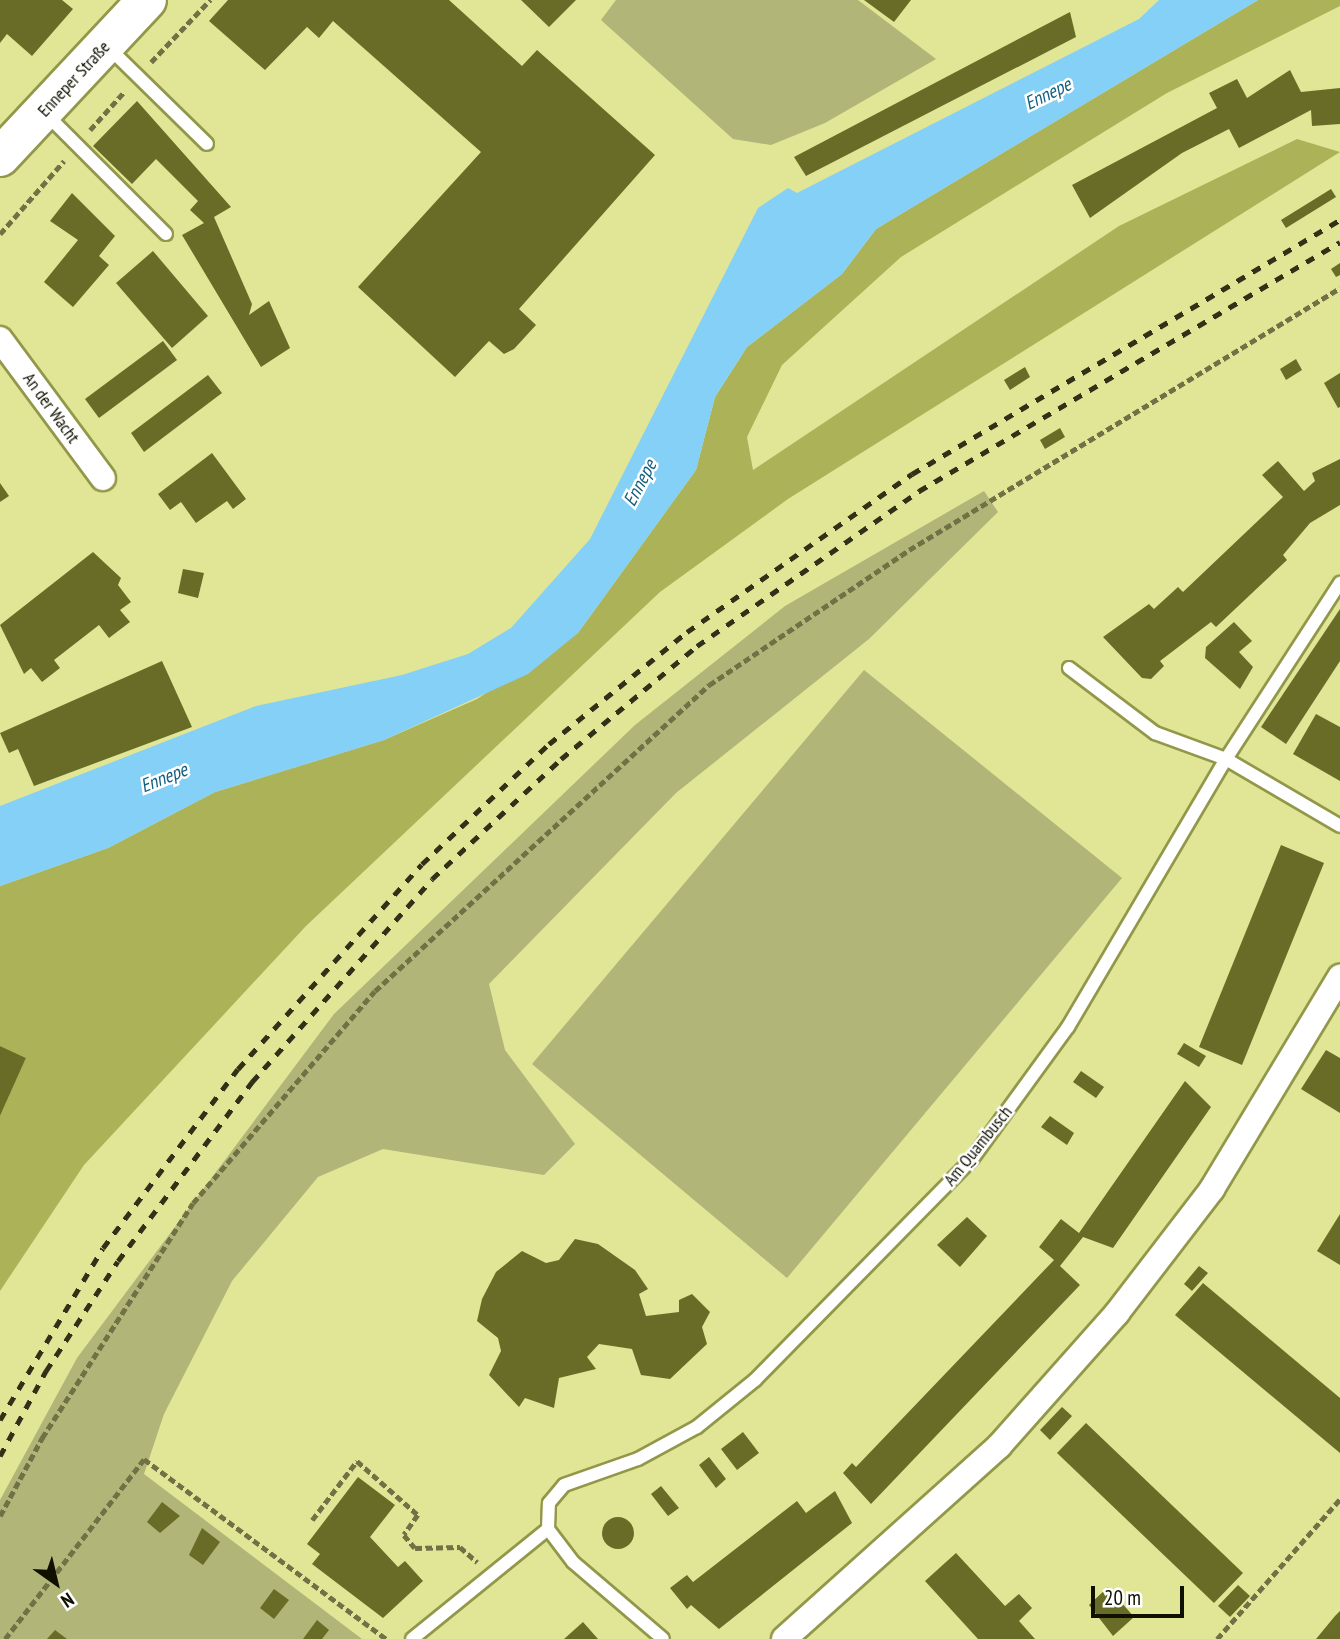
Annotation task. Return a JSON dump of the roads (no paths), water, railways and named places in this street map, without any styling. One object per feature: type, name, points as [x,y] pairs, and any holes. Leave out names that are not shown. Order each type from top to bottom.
[{"type":"main road","name":"Enneper Straße","points":[[0,158],[147,0]]},
{"type":"street","name":"An der Wacht","points":[[0,339],[103,478]]},
{"type":"street","points":[[784,1639],[999,1446],[1117,1313],[1212,1189],[1340,977]]},
{"type":"lane","points":[[106,46],[139,75],[207,144]]},
{"type":"lane","points":[[44,112],[76,147],[166,234]]},
{"type":"lane","name":"Am Quambusch","points":[[548,1529],[549,1503],[565,1485],[650,1453],[697,1427],[755,1380],[972,1159],[1068,1027],[1226,759],[1340,583]]},
{"type":"lane","points":[[1069,668],[1154,733],[1226,759],[1340,826]]},
{"type":"lane","points":[[412,1639],[489,1572],[548,1529],[573,1562],[663,1639]]},
{"type":"water","name":"Ennepe","points":[[1159,0],[1258,0],[876,229],[842,274],[747,347],[715,397],[696,470],[578,633],[528,674],[384,740],[215,792],[108,848],[0,886],[0,806],[256,706],[402,675],[468,654],[511,628],[590,539],[758,208],[788,188],[797,193],[1139,19]]},
{"type":"railway","points":[[0,1420],[103,1248],[238,1069],[422,864],[549,744],[687,632],[912,474],[1340,220]]},
{"type":"railway","points":[[0,1456],[46,1371],[118,1261],[252,1082],[432,879],[561,759],[697,646],[919,491],[1340,242]]}]
